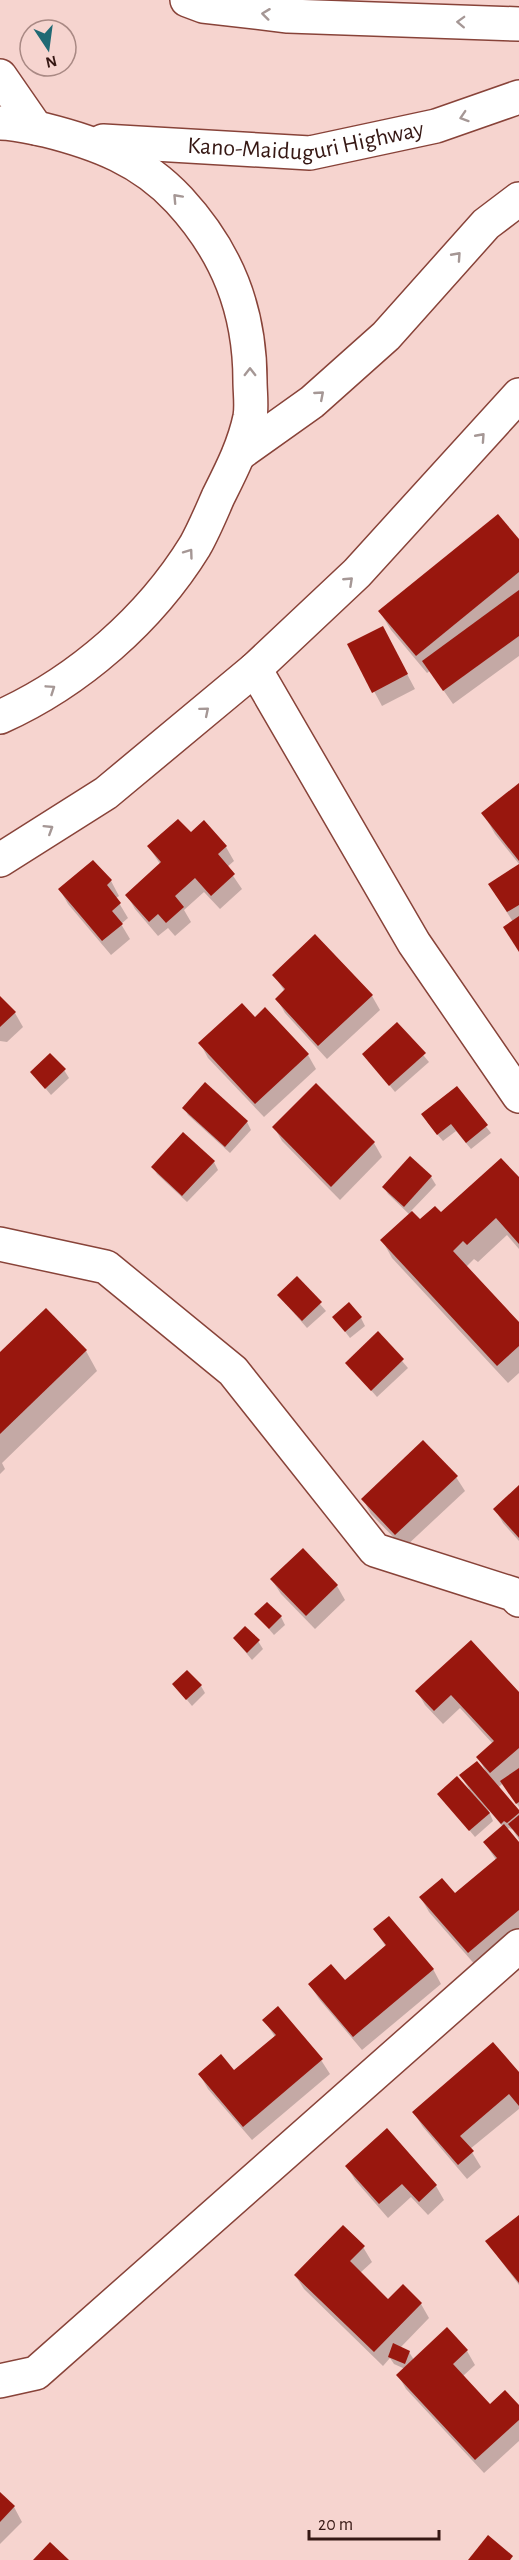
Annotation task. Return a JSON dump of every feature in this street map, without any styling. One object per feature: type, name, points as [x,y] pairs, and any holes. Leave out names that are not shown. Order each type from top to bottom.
[{"type":"main road","points":[[187,0],[203,6],[288,16],[519,24]]},
{"type":"main road","points":[[0,76],[36,128]]},
{"type":"main road","name":"Kano-Maiduguri Highway","points":[[86,140],[310,153],[436,126],[519,97]]},
{"type":"main road","points":[[0,123],[36,128],[86,140],[129,160],[168,188],[200,222],[225,262],[242,306],[250,353],[250,415],[239,454],[195,546],[148,608],[92,662],[27,705],[0,717]]},
{"type":"main road","points":[[239,454],[312,402],[363,357],[386,336],[486,224],[519,199]]},
{"type":"main road","points":[[0,860],[106,793],[255,669],[357,573],[519,395]]},
{"type":"main road","points":[[255,669],[414,943],[519,1096]]},
{"type":"main road","points":[[0,1244],[106,1267],[233,1371],[375,1550],[513,1594],[519,1600]]},
{"type":"main road","points":[[0,2381],[36,2373],[519,1946]]},
{"type":"building","points":[[498,514],[519,539],[519,572],[416,656],[378,611]]},
{"type":"building","points":[[519,590],[519,636],[443,691],[422,661]]},
{"type":"building","points":[[383,626],[408,674],[372,693],[347,644]]},
{"type":"building","points":[[519,783],[519,861],[481,813]]},
{"type":"building","points":[[178,819],[191,832],[204,820],[227,846],[218,854],[235,874],[211,896],[195,878],[175,896],[184,907],[166,923],[158,914],[149,922],[125,895],[161,862],[147,846]]},
{"type":"building","points":[[93,860],[112,880],[107,885],[121,903],[112,911],[123,924],[102,941],[58,889]]},
{"type":"building","points":[[519,864],[519,905],[507,912],[488,884]]},
{"type":"building","points":[[519,916],[519,952],[503,927]]},
{"type":"building","points":[[315,934],[373,995],[318,1046],[275,999],[285,989],[272,975]]},
{"type":"building","points":[[0,996],[16,1012],[0,1027]]},
{"type":"building","points":[[242,1003],[255,1017],[265,1007],[309,1054],[255,1104],[198,1043]]},
{"type":"building","points":[[397,1022],[426,1053],[389,1086],[362,1054]]},
{"type":"building","points":[[50,1053],[66,1069],[45,1089],[30,1072]]},
{"type":"building","points":[[205,1082],[248,1121],[225,1147],[182,1108]]},
{"type":"building","points":[[316,1083],[375,1142],[331,1187],[272,1127]]},
{"type":"building","points":[[457,1086],[488,1125],[466,1143],[451,1124],[437,1135],[421,1114]]},
{"type":"building","points":[[183,1132],[215,1161],[182,1196],[151,1167]]},
{"type":"building","points":[[410,1156],[432,1176],[404,1207],[382,1187]]},
{"type":"building","points":[[501,1158],[519,1177],[519,1244],[496,1218],[467,1245],[463,1241],[453,1251],[519,1322],[519,1346],[497,1366],[380,1240],[412,1211],[420,1219],[435,1206],[441,1212]]},
{"type":"building","points":[[297,1276],[322,1302],[302,1321],[277,1295]]},
{"type":"building","points":[[349,1302],[362,1317],[345,1332],[332,1317]]},
{"type":"building","points":[[46,1308],[87,1350],[0,1434],[0,1352]]},
{"type":"building","points":[[378,1331],[404,1359],[371,1391],[345,1363]]},
{"type":"building","points":[[423,1440],[458,1476],[395,1535],[361,1499]]},
{"type":"building","points":[[519,1485],[519,1538],[493,1509]]},
{"type":"building","points":[[303,1548],[338,1585],[306,1616],[270,1579]]},
{"type":"building","points":[[267,1602],[282,1616],[269,1629],[254,1614]]},
{"type":"building","points":[[245,1626],[260,1640],[247,1653],[233,1638]]},
{"type":"building","points":[[471,1640],[519,1692],[519,1748],[490,1773],[476,1757],[494,1741],[451,1695],[434,1711],[415,1691]]},
{"type":"building","points":[[187,1670],[202,1685],[186,1700],[172,1684]]},
{"type":"building","points":[[477,1761],[519,1810],[519,1813],[507,1823],[504,1821],[501,1824],[459,1775]]},
{"type":"building","points":[[519,1768],[519,1802],[516,1804],[500,1781]]},
{"type":"building","points":[[457,1776],[490,1813],[469,1831],[437,1794]]},
{"type":"building","points":[[519,1815],[519,1837],[508,1824]]},
{"type":"building","points":[[504,1824],[519,1842],[519,1910],[468,1953],[419,1897],[442,1878],[455,1893],[497,1858],[483,1842]]},
{"type":"building","points":[[389,1916],[434,1969],[353,2037],[308,1984],[331,1964],[345,1980],[386,1945],[373,1929]]},
{"type":"building","points":[[278,2006],[323,2059],[243,2127],[198,2074],[221,2054],[234,2070],[276,2035],[262,2020]]},
{"type":"building","points":[[493,2042],[519,2072],[519,2106],[509,2094],[460,2136],[474,2151],[458,2165],[412,2112]]},
{"type":"building","points":[[387,2128],[437,2185],[419,2202],[402,2184],[379,2204],[345,2166]]},
{"type":"building","points":[[519,2215],[519,2283],[485,2241]]},
{"type":"building","points":[[343,2225],[365,2246],[350,2261],[388,2299],[403,2284],[422,2303],[374,2352],[294,2275]]},
{"type":"building","points":[[447,2327],[468,2350],[453,2364],[490,2404],[505,2390],[519,2405],[519,2420],[475,2460],[396,2375]]},
{"type":"building","points":[[393,2343],[410,2351],[405,2364],[388,2357]]},
{"type":"building","points":[[0,2492],[15,2506],[0,2522]]},
{"type":"building","points":[[488,2535],[513,2556],[510,2560],[468,2560]]},
{"type":"building","points":[[50,2542],[69,2560],[33,2560]]}]
